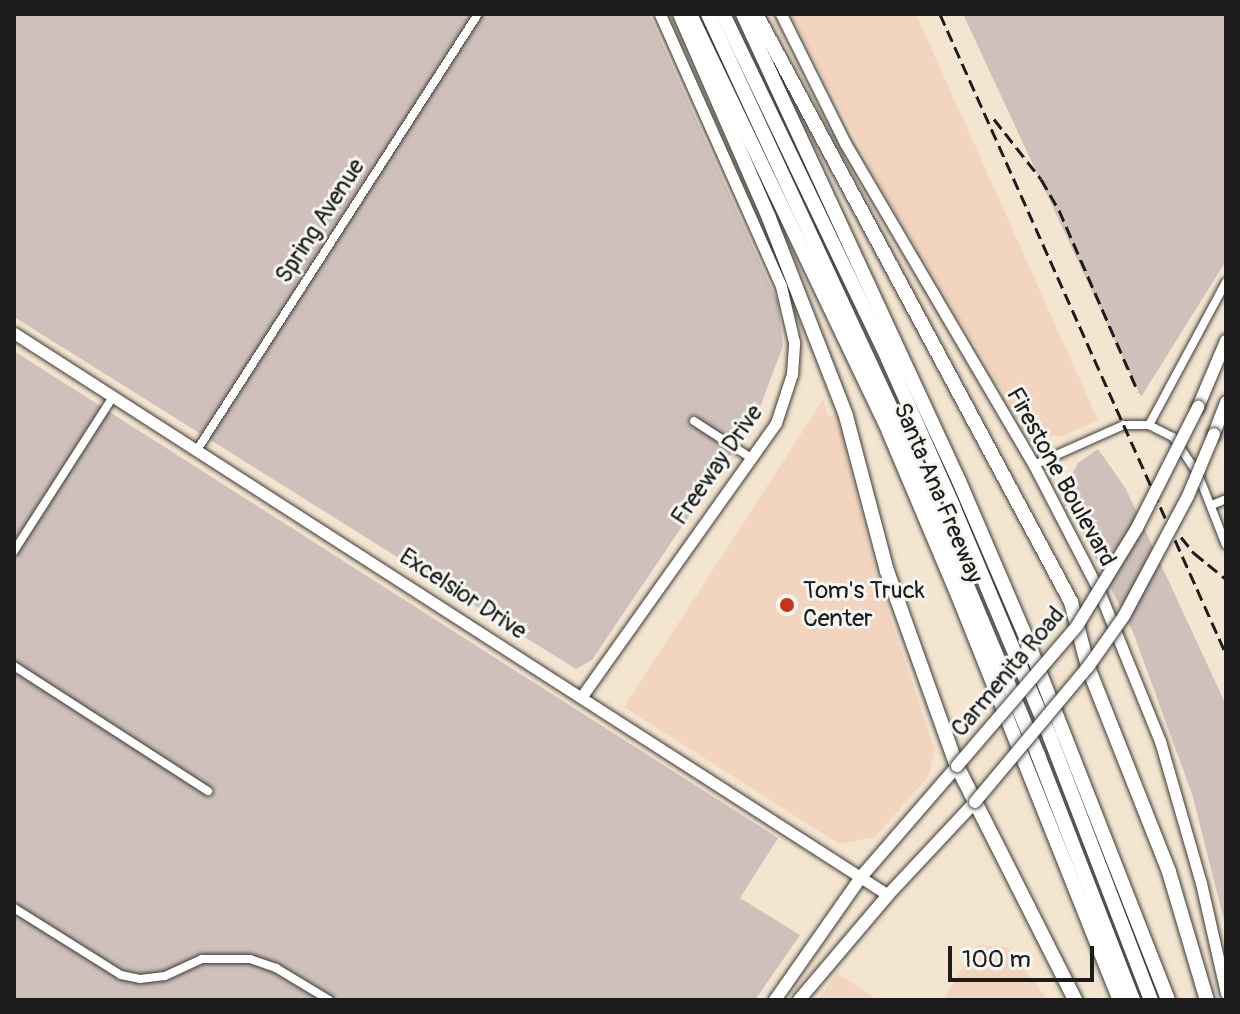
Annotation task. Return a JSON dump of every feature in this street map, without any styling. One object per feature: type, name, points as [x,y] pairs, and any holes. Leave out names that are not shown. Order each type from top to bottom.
[{"type":"highway","points":[[680,14],[769,218],[837,391],[887,571],[957,766],[1075,1000]]},
{"type":"highway","name":"Santa Ana Freeway","points":[[690,14],[889,432],[1120,1000]]},
{"type":"highway","points":[[708,14],[907,442],[1038,755],[1133,1000]]},
{"type":"highway","points":[[723,14],[888,359],[953,506],[1050,737],[1151,1000]]},
{"type":"highway","name":"Santa Ana Freeway","points":[[743,14],[978,524],[1027,640],[1168,1000]]},
{"type":"highway","points":[[756,14],[1071,602],[1088,667],[1169,872],[1207,1000]]},
{"type":"main road","name":"Carmenita Road","points":[[775,1000],[861,877],[1077,626],[1137,528],[1198,407],[1226,341]]},
{"type":"main road","points":[[799,1000],[888,895],[975,802],[1088,667],[1124,616],[1158,558],[1226,402]]},
{"type":"street","name":"Spring Avenue","points":[[197,450],[478,14]]},
{"type":"street","name":"Freeway Drive","points":[[582,696],[776,423],[789,389],[794,342],[789,308],[660,14]]},
{"type":"street","name":"Firestone Boulevard","points":[[781,14],[845,143],[1034,465],[1099,591],[1160,741],[1201,883],[1226,993]]},
{"type":"street","points":[[1149,425],[1226,282]]},
{"type":"street","name":"Excelsior Drive","points":[[14,333],[888,895]]},
{"type":"street","points":[[14,551],[113,397]]},
{"type":"street","points":[[694,421],[751,458]]},
{"type":"street","points":[[1034,465],[1124,425],[1149,425],[1173,437],[1198,474],[1226,545]]},
{"type":"street","points":[[1212,505],[1226,499]]},
{"type":"street","points":[[14,666],[208,791]]},
{"type":"street","points":[[14,908],[121,975],[140,979],[165,976],[202,959],[250,959],[276,968],[329,1000]]},
{"type":"shaded area","points":[[14,14],[649,14],[778,303],[783,346],[757,415],[592,660],[576,669],[14,317]]},
{"type":"shaded area","points":[[791,14],[916,14],[1098,420],[1061,437],[1032,433],[1022,423],[884,193]]},
{"type":"shaded area","points":[[963,14],[1226,14],[1226,261],[1141,397]]},
{"type":"shaded area","points":[[14,351],[778,838],[740,898],[800,935],[755,1000],[14,1000]]},
{"type":"shaded area","name":"Tom's Truck Center","points":[[823,400],[828,417],[836,413],[877,578],[935,751],[928,777],[875,837],[839,844],[624,707]]},
{"type":"shaded area","points":[[1098,449],[1126,489],[1226,705],[1226,928],[1192,794],[1133,632],[1068,504],[1068,482],[1078,463]]},
{"type":"shaded area","points":[[977,945],[1007,947],[1048,1000],[943,1000]]},
{"type":"shaded area","points":[[837,973],[878,1000],[818,1000]]},
{"type":"railway","points":[[940,14],[1226,654]]},
{"type":"railway","points":[[994,119],[1041,179],[1059,210],[1138,392]]},
{"type":"railway","points":[[1181,537],[1194,553],[1226,579]]},
{"type":"place","name":"Tom's Truck Center","points":[[787,605]]}]
